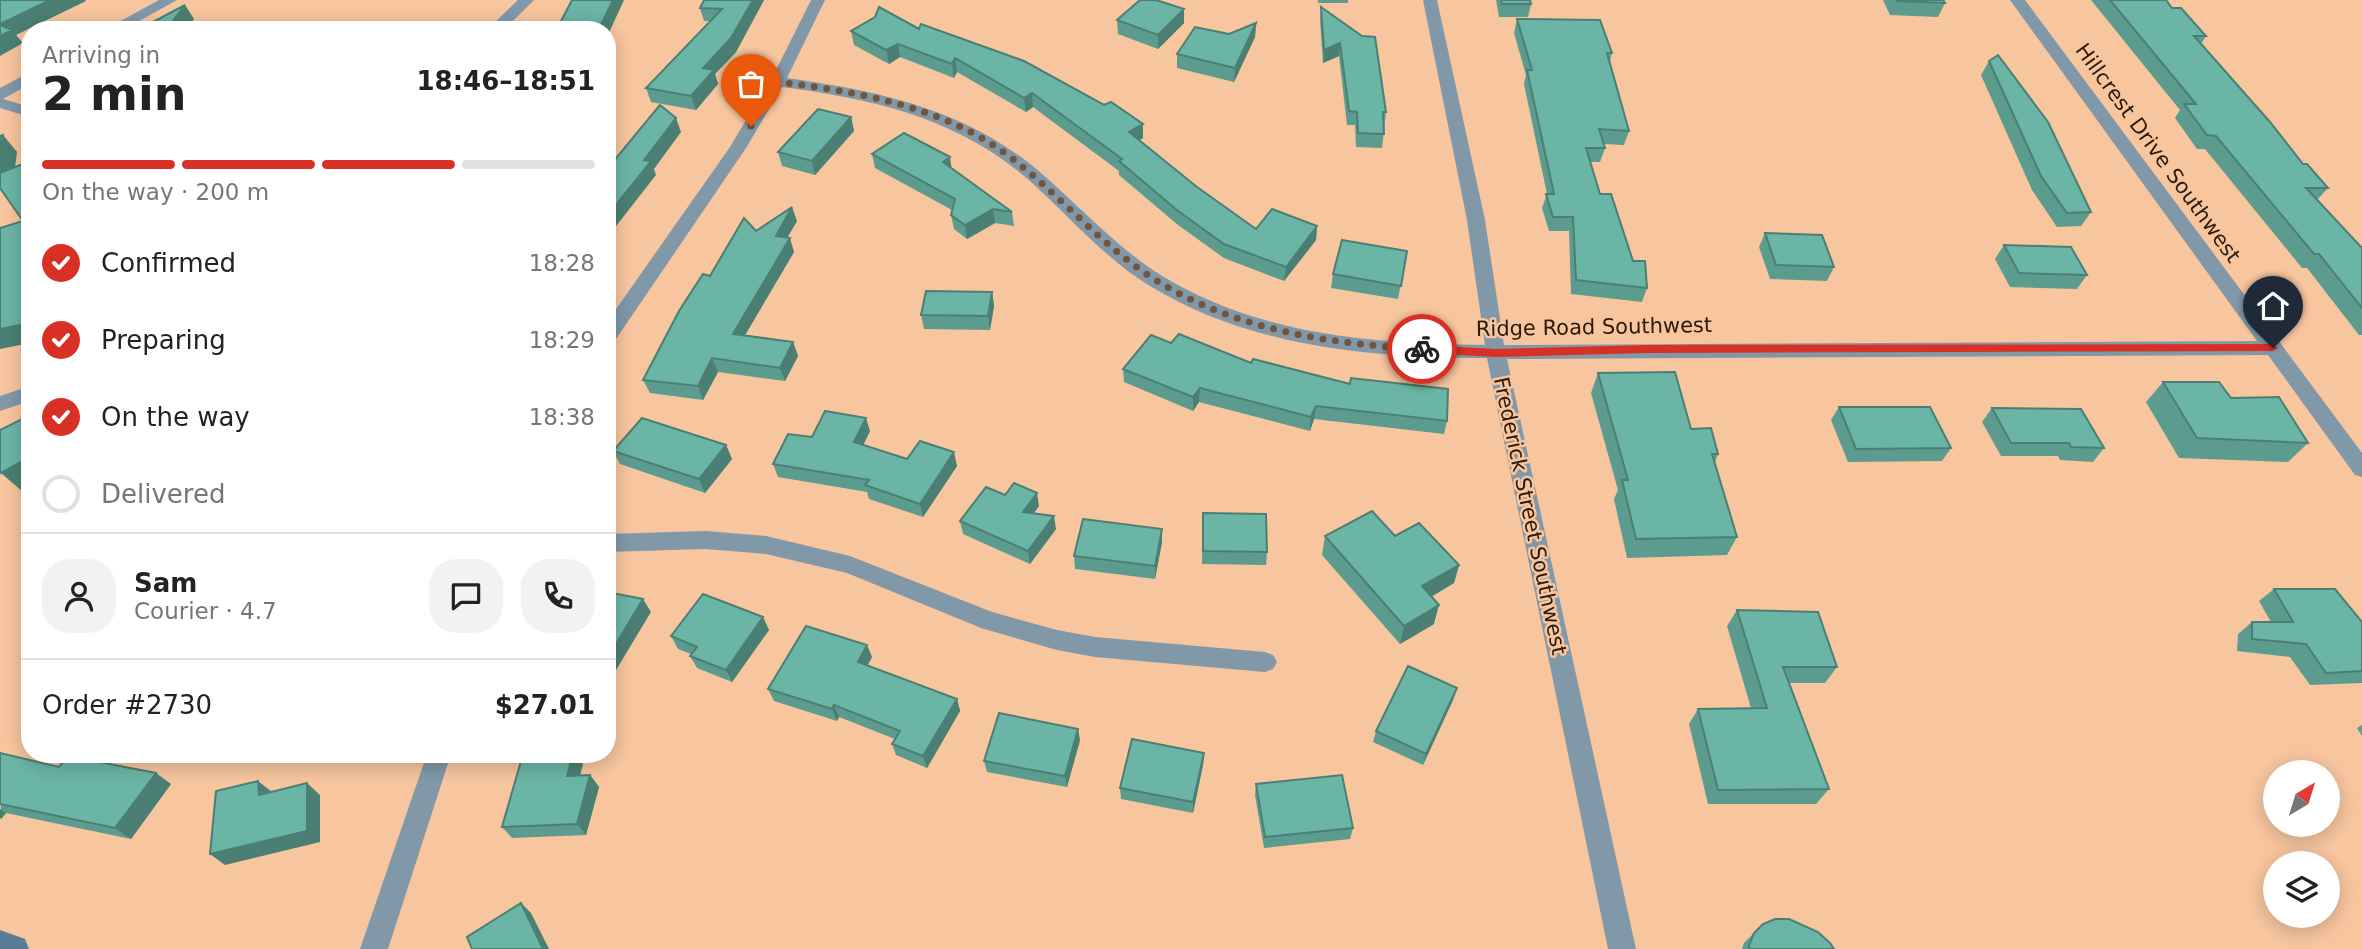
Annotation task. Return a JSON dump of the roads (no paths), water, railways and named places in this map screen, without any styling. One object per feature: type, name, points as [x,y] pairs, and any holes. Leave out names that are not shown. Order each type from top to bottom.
[{"type":"street","points":[[129,21],[170,0]]},
{"type":"street","points":[[504,21],[527,0]]},
{"type":"street","points":[[616,324],[705,198],[778,82],[818,0]]},
{"type":"street","name":"Frederick Street Southwest","points":[[1430,0],[1476,220],[1496,353],[1622,949]]},
{"type":"street","name":"Hillcrest Drive Southwest","points":[[2017,0],[2362,469]]},
{"type":"street","points":[[0,95],[21,82]]},
{"type":"street","name":"Ridge Road Southwest","points":[[778,82],[854,92],[934,114],[1000,148],[1127,261],[1163,285],[1250,323],[1348,344],[1496,353],[1648,349],[2273,348]]},
{"type":"street","points":[[0,103],[21,109]]},
{"type":"street","points":[[0,404],[21,396]]},
{"type":"street","points":[[616,543],[705,540],[766,545],[850,565],[989,621],[1057,640],[1095,647],[1265,662]]},
{"type":"street","points":[[374,949],[436,763]]},
{"type":"street","points":[[0,944],[15,949]]}]
